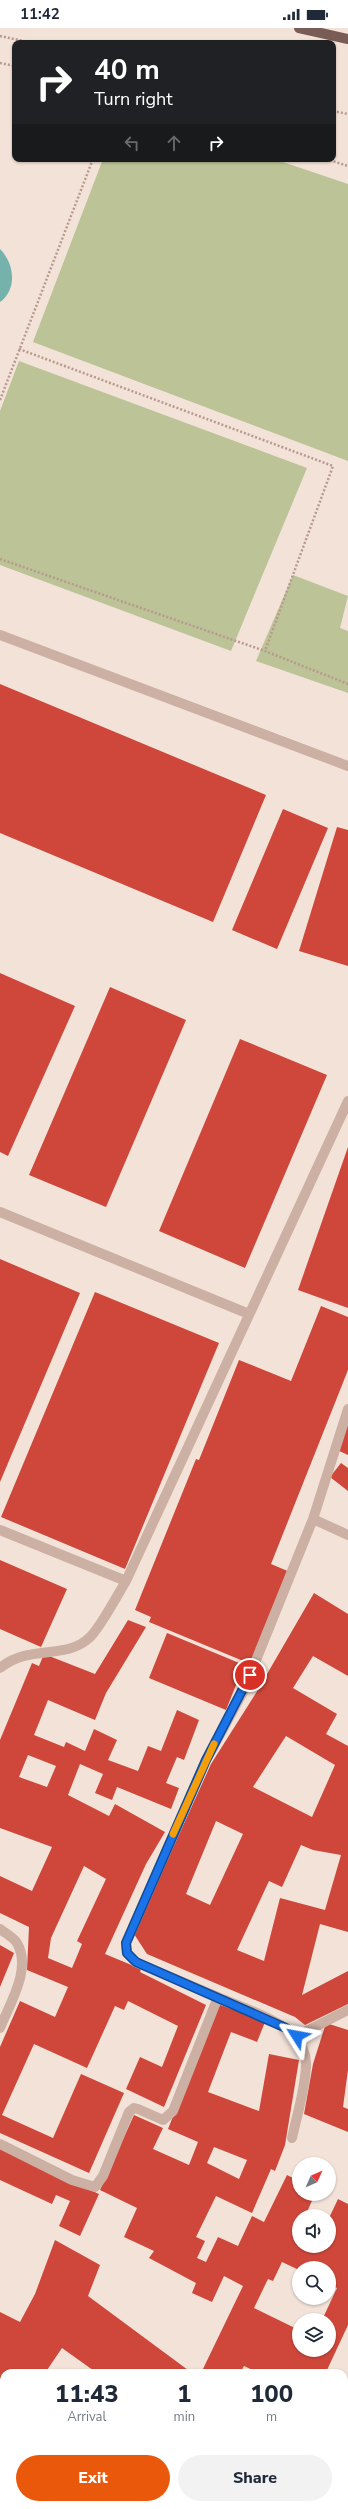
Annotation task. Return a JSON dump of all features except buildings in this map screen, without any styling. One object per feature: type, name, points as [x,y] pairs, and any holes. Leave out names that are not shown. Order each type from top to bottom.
[{"type":"main road","points":[[299,28],[348,39]]},
{"type":"street","points":[[0,635],[348,766]]},
{"type":"street","points":[[0,1668],[22,1654],[71,1649],[90,1638],[126,1581],[348,1101]]},
{"type":"street","points":[[0,1212],[249,1314]]},
{"type":"street","points":[[292,2138],[306,2066],[303,2047],[297,2036],[286,2028],[136,1962],[127,1953],[126,1943],[206,1760],[244,1690],[313,1519],[348,1409]]},
{"type":"street","points":[[313,1519],[348,1535]]},
{"type":"street","points":[[0,1530],[126,1581]]},
{"type":"street","points":[[0,1929],[16,1941],[22,1955],[21,1974],[0,2028]]},
{"type":"street","points":[[0,2144],[72,2180],[89,2186],[98,2185],[129,2112],[134,2108],[163,2120],[173,2111],[218,1997]]},
{"type":"street","points":[[297,2036],[348,2010]]},
{"type":"path","points":[[0,36],[19,40]]},
{"type":"path","points":[[0,63],[12,65]]},
{"type":"path","points":[[336,111],[348,114]]},
{"type":"path","points":[[0,400],[91,162]]},
{"type":"path","points":[[335,162],[348,166]]},
{"type":"path","points":[[20,348],[333,466],[265,651]]},
{"type":"path","points":[[0,559],[265,651],[348,684]]},
{"type":"green space","points":[[102,162],[283,162],[348,184],[348,461],[33,342]]},
{"type":"green space","points":[[19,361],[307,468],[231,651],[0,565],[0,411]]},
{"type":"green space","points":[[293,575],[348,596],[340,628],[348,631],[348,693],[256,661]]},
{"type":"water","points":[[0,249],[5,255],[11,268],[12,283],[6,297],[0,302]]},
{"type":"slow traffic","points":[[173,1834],[214,1744]]},
{"type":"route","points":[[250,1675],[244,1690],[206,1760],[126,1943],[127,1953],[136,1962],[286,2028],[297,2036]]}]
